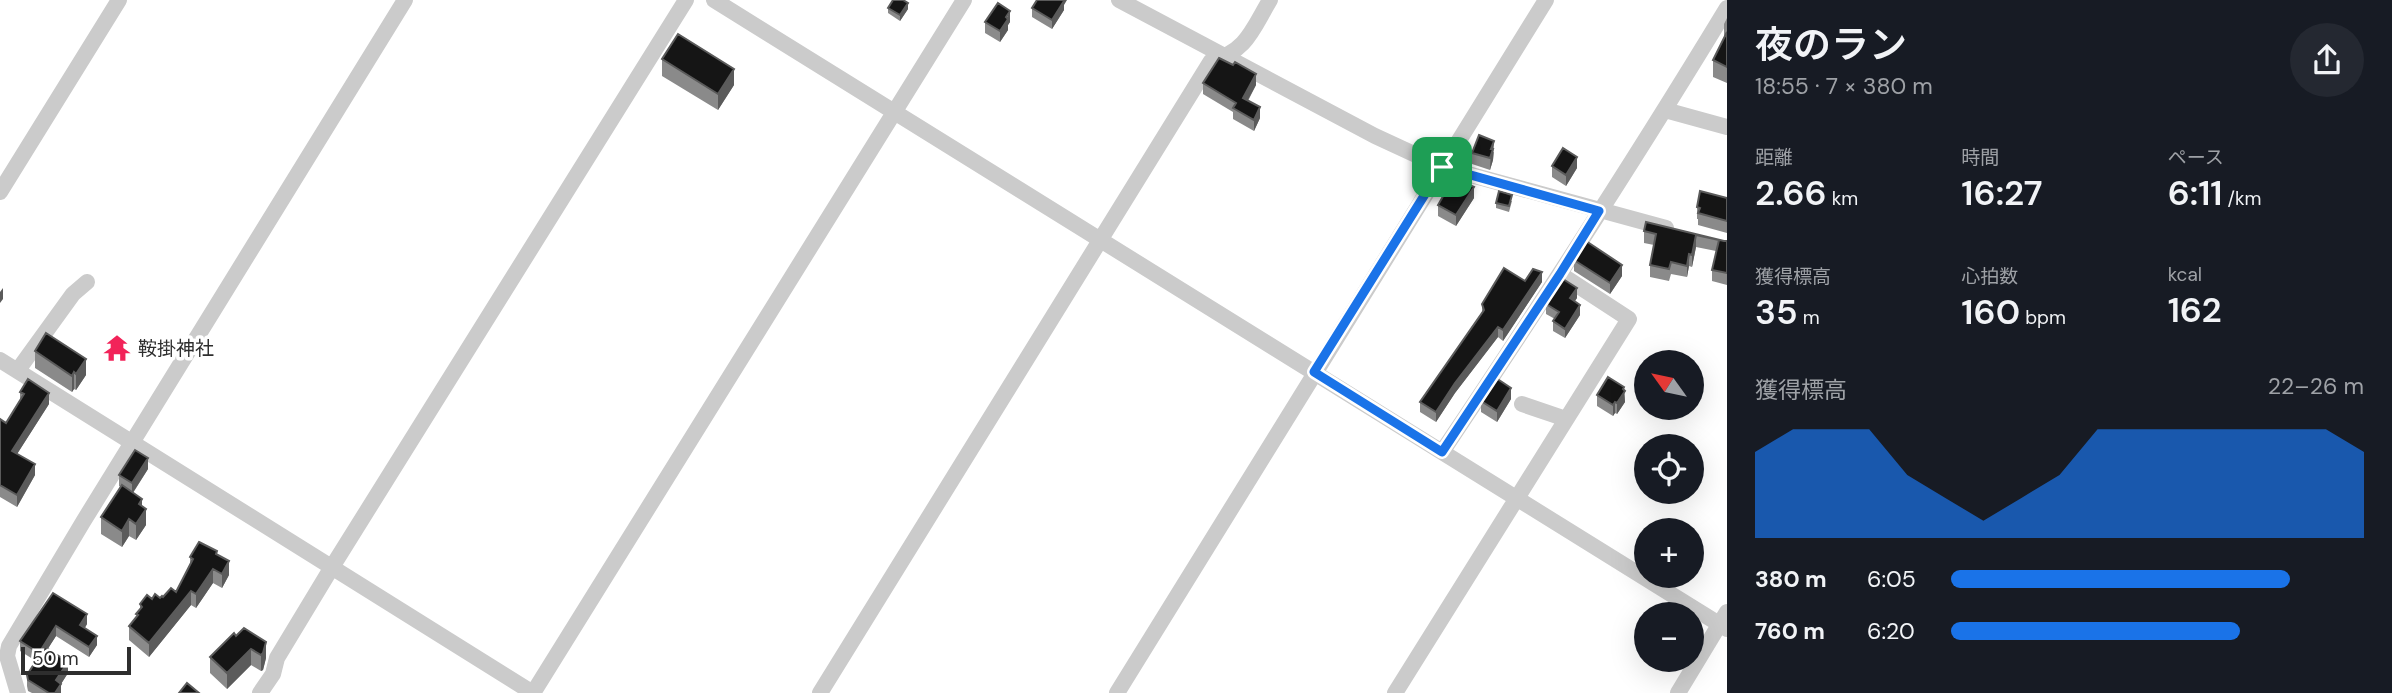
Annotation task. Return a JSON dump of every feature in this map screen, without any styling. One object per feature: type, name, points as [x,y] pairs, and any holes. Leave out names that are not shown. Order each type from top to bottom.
[{"type":"street","points":[[0,192],[119,0]]},
{"type":"street","points":[[18,693],[3,656],[131,442],[405,0]]},
{"type":"street","points":[[260,693],[273,674],[277,657],[332,567],[686,0]]},
{"type":"street","points":[[714,0],[1442,452],[1724,622],[1678,693]]},
{"type":"street","points":[[0,360],[533,693],[964,0]]},
{"type":"street","points":[[1119,0],[1375,136],[1442,167],[1676,230]]},
{"type":"street","points":[[820,693],[1211,61],[1240,48],[1270,0]]},
{"type":"street","points":[[1117,693],[1546,0]]},
{"type":"street","points":[[1442,452],[1560,274],[1727,8]]},
{"type":"street","points":[[1665,110],[1727,127]]},
{"type":"street","points":[[1395,693],[1629,319],[1560,274]]},
{"type":"street","points":[[18,370],[73,294],[87,282]]},
{"type":"street","points":[[1522,404],[1566,419]]},
{"type":"building","points":[[893,0],[908,3],[900,15],[888,8]]},
{"type":"building","points":[[1037,0],[1064,1],[1052,20],[1032,8]]},
{"type":"building","points":[[998,3],[1010,11],[1000,31],[985,22]]},
{"type":"building","points":[[1727,32],[1727,67],[1713,60]]},
{"type":"building","points":[[678,34],[734,69],[718,94],[662,59]]},
{"type":"building","points":[[1219,58],[1233,65],[1235,62],[1256,74],[1243,98],[1260,107],[1254,120],[1233,108],[1236,103],[1203,83]]},
{"type":"building","points":[[1479,135],[1494,141],[1490,158],[1472,153]]},
{"type":"building","points":[[1563,148],[1577,157],[1566,175],[1552,166]]},
{"type":"building","points":[[1456,174],[1468,177],[1465,183],[1474,187],[1456,215],[1438,205]]},
{"type":"building","points":[[1499,191],[1512,195],[1509,206],[1496,203]]},
{"type":"building","points":[[1700,191],[1727,198],[1727,221],[1698,213]]},
{"type":"building","points":[[1646,222],[1727,241],[1727,273],[1712,270],[1719,240],[1696,235],[1687,266],[1671,262],[1669,269],[1650,265],[1656,234],[1644,231]]},
{"type":"building","points":[[1586,241],[1622,265],[1610,283],[1574,260]]},
{"type":"building","points":[[1504,268],[1525,281],[1533,269],[1542,272],[1503,330],[1498,327],[1436,412],[1420,402],[1484,310],[1482,304]]},
{"type":"building","points":[[1563,279],[1577,288],[1570,298],[1580,305],[1565,329],[1553,321],[1559,312],[1546,304]]},
{"type":"building","points":[[46,333],[86,359],[76,374],[74,372],[72,376],[35,351]]},
{"type":"building","points":[[1608,377],[1624,387],[1625,391],[1613,405],[1597,395]]},
{"type":"building","points":[[1496,378],[1511,388],[1497,411],[1481,401]]},
{"type":"building","points":[[28,379],[49,393],[12,451],[35,464],[17,495],[0,485],[0,419],[6,423],[24,394],[20,392]]},
{"type":"building","points":[[135,450],[148,458],[132,483],[119,475]]},
{"type":"building","points":[[122,485],[142,499],[139,504],[146,509],[136,524],[129,519],[122,531],[101,517]]},
{"type":"building","points":[[199,542],[229,561],[222,574],[213,569],[196,594],[191,591],[149,643],[129,626],[138,615],[136,614],[142,607],[140,604],[147,595],[152,599],[155,594],[160,598],[171,588],[176,592]]},
{"type":"building","points":[[53,593],[87,614],[80,625],[97,636],[89,647],[56,626],[39,653],[20,641]]},
{"type":"building","points":[[244,628],[266,642],[263,653],[261,655],[251,649],[227,673],[210,657],[234,633],[236,636]]},
{"type":"building","points":[[45,647],[68,662],[56,680],[61,684],[55,693],[49,693],[28,680],[27,675]]},
{"type":"building","points":[[187,683],[199,693],[179,693]]},
{"type":"place","name":"鞍掛神社","points":[[117,348]]},
{"type":"route","points":[[1442,167],[1599,211],[1442,452],[1314,372],[1442,167]]}]
